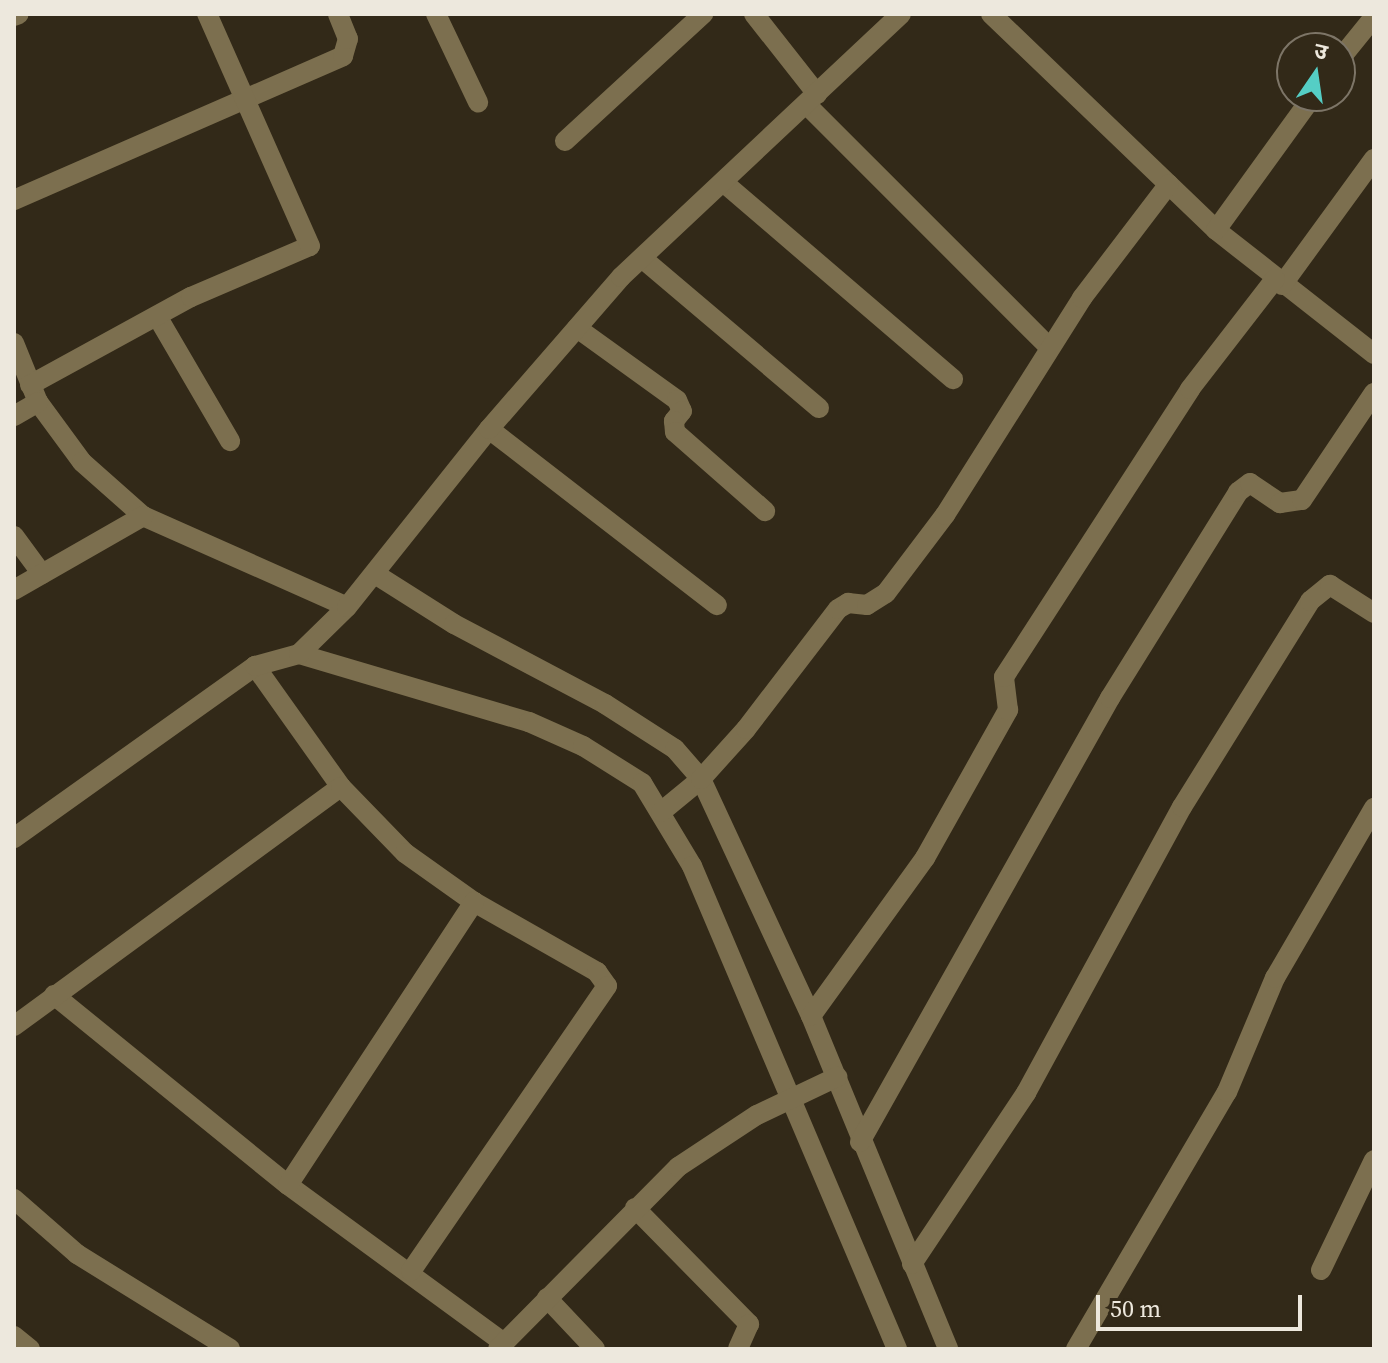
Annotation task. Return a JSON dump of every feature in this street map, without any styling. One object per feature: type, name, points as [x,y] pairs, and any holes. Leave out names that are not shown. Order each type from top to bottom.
[{"type":"street","points":[[14,416],[34,393],[157,316],[310,246],[207,14]]},
{"type":"street","points":[[14,200],[343,56],[348,39],[338,14]]},
{"type":"street","points":[[436,14],[478,102]]},
{"type":"street","points":[[565,141],[703,14]]},
{"type":"street","points":[[754,14],[812,99],[1049,347]]},
{"type":"street","points":[[16,833],[255,666],[299,654],[347,607],[489,429],[642,258],[901,14]]},
{"type":"street","points":[[991,14],[1216,230],[1374,354]]},
{"type":"street","points":[[1356,39],[1374,17]]},
{"type":"street","points":[[1216,230],[1301,112]]},
{"type":"street","points":[[811,1016],[925,858],[1008,710],[1001,683],[1190,389],[1279,282],[1374,159]]},
{"type":"street","points":[[723,182],[953,379]]},
{"type":"street","points":[[661,812],[701,779],[838,609],[848,603],[867,605],[886,593],[945,515],[1049,347],[1169,184]]},
{"type":"street","points":[[642,258],[819,408]]},
{"type":"street","points":[[157,316],[230,441]]},
{"type":"street","points":[[577,328],[677,400],[682,411],[674,421],[675,432],[765,511]]},
{"type":"street","points":[[14,343],[34,393],[82,462],[143,516],[347,607]]},
{"type":"street","points":[[860,1142],[1110,698],[1238,492],[1250,483],[1280,503],[1302,500],[1373,399]]},
{"type":"street","points":[[489,429],[717,605]]},
{"type":"street","points":[[14,590],[143,516]]},
{"type":"street","points":[[14,536],[42,574]]},
{"type":"street","points":[[375,574],[454,624],[605,704],[675,749],[701,779],[811,1016],[860,1142],[948,1349]]},
{"type":"street","points":[[912,1264],[1026,1093],[1182,807],[1310,601],[1330,585],[1374,613]]},
{"type":"street","points":[[299,654],[529,722],[583,746],[642,783],[688,856],[794,1096],[897,1349]]},
{"type":"street","points":[[255,666],[341,787],[405,853],[474,902],[597,972],[607,986],[411,1271]]},
{"type":"street","points":[[16,1021],[341,787]]},
{"type":"street","points":[[1076,1349],[1227,1092],[1275,978],[1374,808]]},
{"type":"street","points":[[288,1185],[474,902]]},
{"type":"street","points":[[54,995],[288,1185],[411,1271],[501,1346],[678,1167],[764,1112],[837,1077]]},
{"type":"street","points":[[1321,1270],[1374,1160]]},
{"type":"street","points":[[14,1199],[77,1254],[230,1349]]},
{"type":"street","points":[[635,1208],[749,1324],[738,1349]]},
{"type":"street","points":[[547,1298],[595,1349]]},
{"type":"street","points":[[14,1336],[30,1349]]}]
